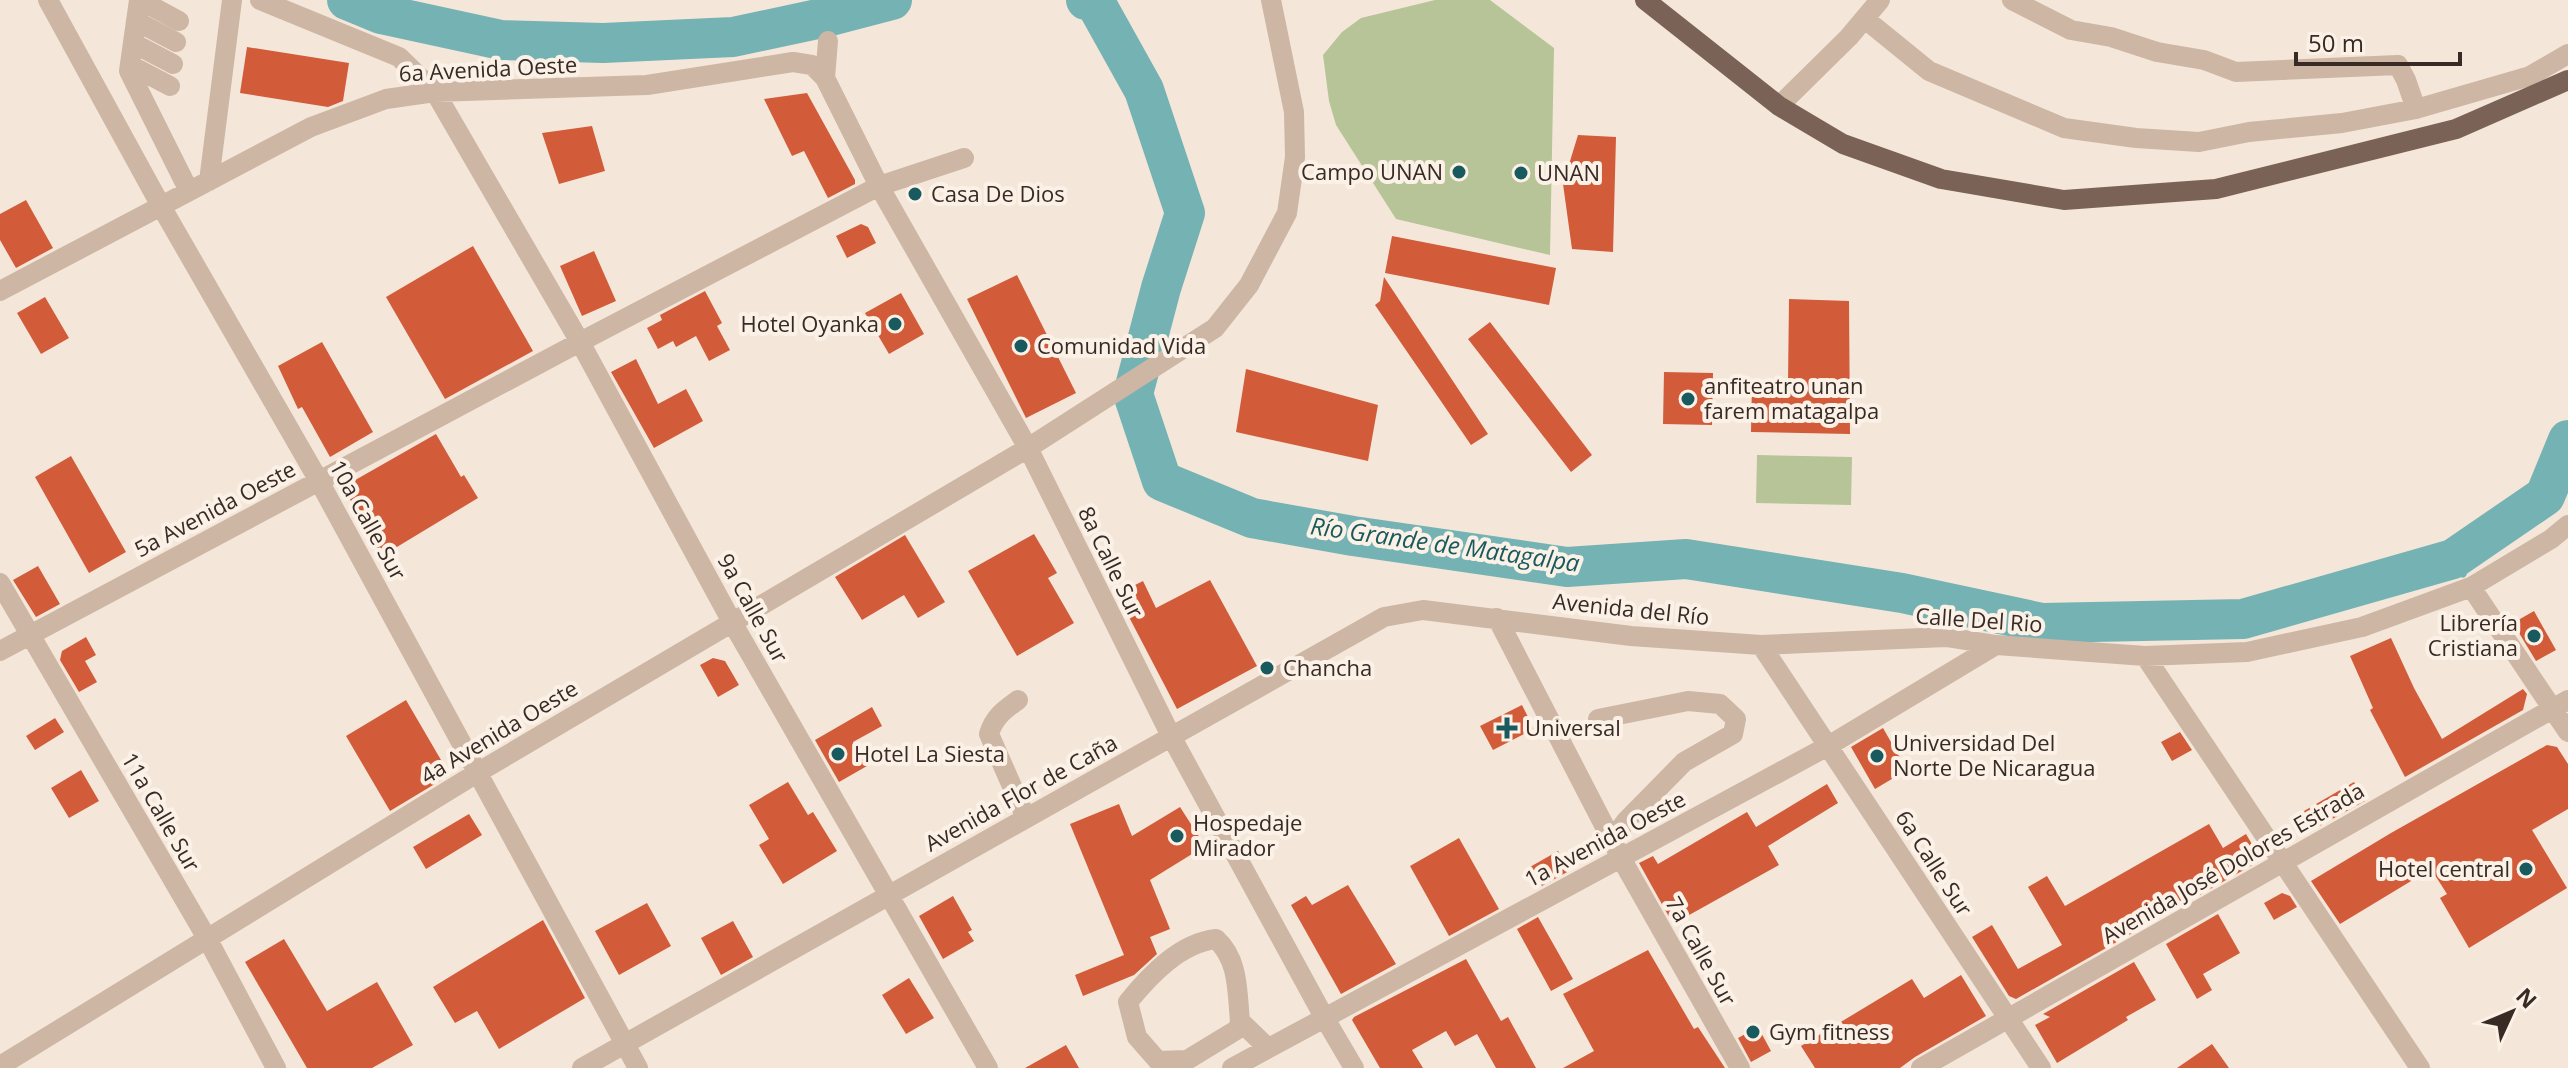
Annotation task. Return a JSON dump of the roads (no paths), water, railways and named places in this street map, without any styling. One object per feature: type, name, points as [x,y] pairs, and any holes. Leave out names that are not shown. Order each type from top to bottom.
[{"type":"main road","points":[[1645,0],[1779,106],[1843,144],[1941,179],[2064,200],[2216,189],[2456,129],[2568,80]]},
{"type":"street","name":"10a Calle Sur","points":[[48,0],[161,206],[319,481],[638,1068]]},
{"type":"street","points":[[209,181],[232,0]]},
{"type":"street","name":"9a Calle Sur","points":[[260,0],[399,57],[435,92],[580,342],[732,622],[988,1068]]},
{"type":"street","name":"4a Avenida Oeste","points":[[0,1066],[477,773],[1028,448],[1215,328],[1249,285],[1287,213],[1295,157],[1294,112],[1271,0]]},
{"type":"street","points":[[1779,106],[1880,0]]},
{"type":"street","points":[[2012,0],[2071,30],[2111,37],[2157,52],[2204,60],[2236,72],[2398,65],[2416,109]]},
{"type":"street","points":[[1865,19],[1929,71],[2064,128],[2199,142],[2249,132],[2342,123],[2416,109],[2530,76],[2568,54]]},
{"type":"street","points":[[135,28],[174,42]]},
{"type":"street","points":[[135,28],[174,42]]},
{"type":"street","points":[[135,28],[174,42]]},
{"type":"street","points":[[135,28],[129,71],[189,191]]},
{"type":"street","points":[[825,78],[828,41]]},
{"type":"street","name":"6a Avenida Oeste","points":[[0,291],[311,127],[386,99],[435,92],[647,85],[793,62],[812,65],[825,78]]},
{"type":"street","name":"8a Calle Sur","points":[[825,78],[879,186],[1028,448],[1171,736],[1354,1068]]},
{"type":"street","name":"5a Avenida Oeste","points":[[0,651],[879,186],[964,158]]},
{"type":"street","points":[[2145,656],[2247,652],[2362,627],[2471,587],[2551,539],[2568,525]]},
{"type":"street","name":"11a Calle Sur","points":[[0,583],[208,940],[276,1068]]},
{"type":"street","points":[[2471,587],[2560,704],[2568,732]]},
{"type":"street","name":"Avenida Flor de Caña","points":[[582,1068],[1384,617],[1423,610],[1497,618]]},
{"type":"street","name":"Avenida del Río","points":[[1497,618],[1631,636],[1761,645]]},
{"type":"street","name":"7a Calle Sur","points":[[1497,618],[1617,849],[1740,1068]]},
{"type":"street","name":"Calle Del Rio","points":[[1761,645],[1946,637],[1996,645],[2145,656]]},
{"type":"street","name":"6a Calle Sur","points":[[1761,645],[2041,1068]]},
{"type":"street","name":"1a Avenida Oeste","points":[[1232,1068],[1617,849],[1828,746],[1996,645]]},
{"type":"street","points":[[2145,656],[2420,1068]]},
{"type":"street","points":[[1018,700],[992,722],[989,734],[1026,818]]},
{"type":"street","points":[[1598,719],[1688,701],[1720,704],[1736,719],[1733,734],[1684,762],[1626,821],[1617,849]]},
{"type":"street","name":"Avenida José Dolores Estrada","points":[[1921,1068],[2560,704]]},
{"type":"street","points":[[1240,1021],[1238,1029],[1187,1060],[1158,1061],[1137,1037],[1128,1002],[1150,975],[1198,941],[1216,939],[1229,951],[1235,969],[1240,1021],[1268,1048]]},
{"type":"waterway","name":"Río Grande de Matagalpa","points":[[347,0],[381,14],[501,40],[603,43],[733,37],[892,0]]},
{"type":"waterway","name":"Río Grande de Matagalpa","points":[[1086,0],[1095,2],[1144,90],[1185,213],[1133,394],[1162,481],[1252,518],[1567,567],[1686,559],[1902,593],[2042,623],[2243,619],[2453,559],[2545,496],[2568,440]]},
{"type":"waterway","points":[[2453,559],[2463,574]]},
{"type":"place","name":"Campo UNAN","points":[[1459,172]]},
{"type":"place","name":"UNAN","points":[[1521,173]]},
{"type":"place","name":"Casa De Dios","points":[[915,194]]},
{"type":"place","name":"Hotel Oyanka","points":[[895,324]]},
{"type":"place","name":"Comunidad Vida","points":[[1021,346]]},
{"type":"place","name":"anfiteatro unan farem matagalpa","points":[[1688,399]]},
{"type":"place","name":"Librería Cristiana","points":[[2534,636]]},
{"type":"place","name":"Chancha","points":[[1267,668]]},
{"type":"place","name":"Universal","points":[[1507,728]]},
{"type":"place","name":"Hotel La Siesta","points":[[838,754]]},
{"type":"place","name":"Universidad Del Norte De Nicaragua","points":[[1877,756]]},
{"type":"place","name":"Hospedaje Mirador","points":[[1177,836]]},
{"type":"place","name":"Hotel central","points":[[2526,869]]},
{"type":"place","name":"Gym fitness","points":[[1753,1032]]}]
